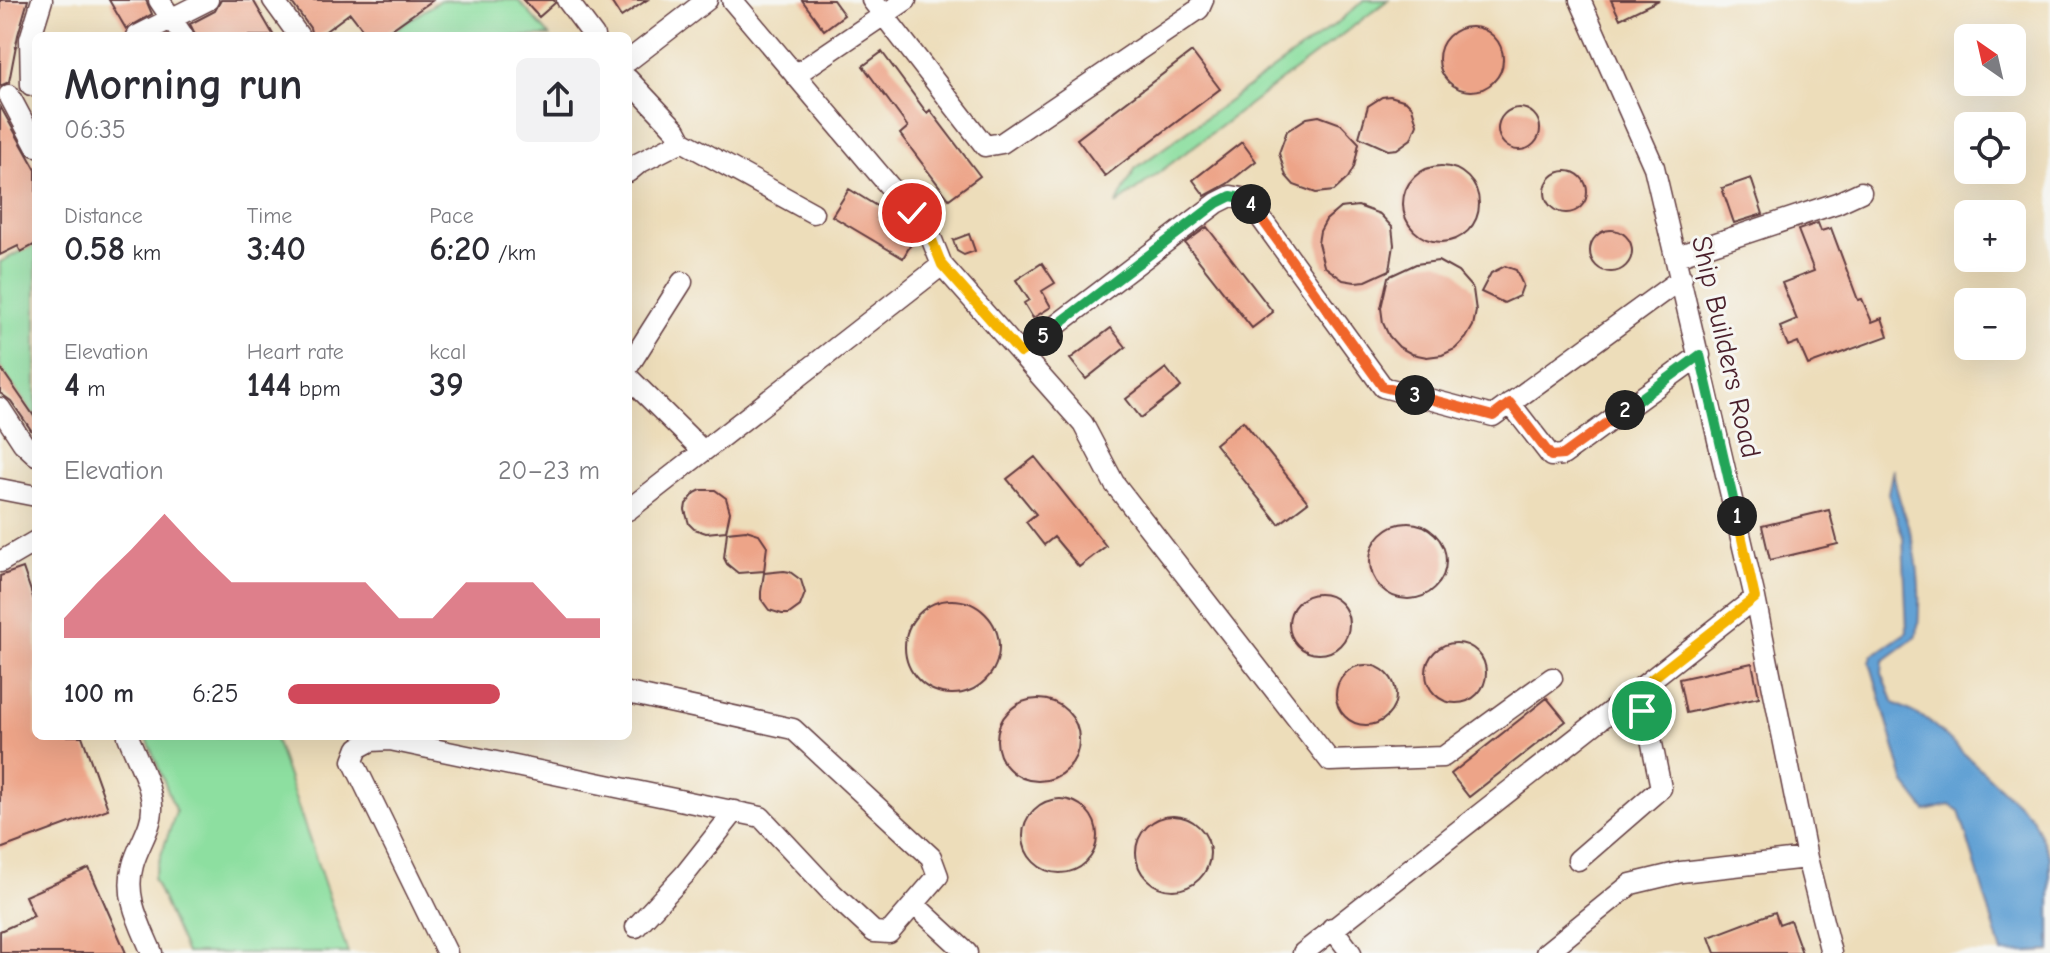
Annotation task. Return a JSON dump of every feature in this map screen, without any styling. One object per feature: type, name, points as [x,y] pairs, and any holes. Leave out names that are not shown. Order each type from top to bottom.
[{"type":"street","points":[[32,32],[42,0]]},
{"type":"street","points":[[159,0],[178,28]]},
{"type":"street","points":[[158,32],[178,28],[208,0]]},
{"type":"street","points":[[273,0],[296,32]]},
{"type":"street","points":[[567,0],[591,32]]},
{"type":"street","points":[[632,58],[707,0]]},
{"type":"street","points":[[732,0],[912,213],[932,240],[942,265],[1083,424],[1114,483],[1330,761],[1443,757],[1552,678]]},
{"type":"street","points":[[795,75],[878,8],[906,0]]},
{"type":"street","points":[[878,8],[985,146],[1002,143],[1199,9],[1203,0]]},
{"type":"street","name":"Ship Builders Road","points":[[1580,0],[1654,167],[1755,598],[1807,858],[1831,953]]},
{"type":"street","points":[[32,32],[32,61]]},
{"type":"street","points":[[632,83],[676,130],[682,141],[813,213]]},
{"type":"street","points":[[32,84],[5,98],[32,140]]},
{"type":"street","points":[[632,169],[682,141]]},
{"type":"street","points":[[1677,256],[1837,203],[1861,192]]},
{"type":"street","points":[[1020,353],[1217,203],[1231,196],[1247,199],[1383,387],[1493,416],[1682,278]]},
{"type":"street","points":[[632,507],[942,265]]},
{"type":"street","points":[[632,361],[682,282]]},
{"type":"street","points":[[1510,403],[1551,456],[1563,455],[1700,355]]},
{"type":"street","points":[[632,381],[703,451]]},
{"type":"street","points":[[0,408],[32,451]]},
{"type":"street","points":[[0,489],[32,495]]},
{"type":"street","points":[[0,562],[32,543]]},
{"type":"street","points":[[1303,953],[1755,598]]},
{"type":"street","points":[[1578,860],[1661,788],[1649,729],[1634,693]]},
{"type":"street","points":[[447,953],[353,761],[358,748],[371,741],[390,740],[761,817],[833,894],[874,932],[889,933],[938,876],[931,857],[793,729],[632,694]]},
{"type":"street","points":[[130,740],[152,806],[145,837],[133,865],[130,894],[152,953]]},
{"type":"street","points":[[636,927],[686,873],[735,811]]},
{"type":"street","points":[[1546,953],[1631,884],[1681,872],[1807,858]]},
{"type":"street","points":[[915,905],[967,953]]},
{"type":"street","points":[[1332,928],[1351,953]]},
{"type":"green space","points":[[440,0],[518,0],[546,32],[392,32]]},
{"type":"green space","points":[[1364,0],[1388,0],[1116,205],[1135,169],[1341,20]]},
{"type":"green space","points":[[32,246],[32,413],[0,367],[0,262]]},
{"type":"green space","points":[[148,740],[275,740],[348,953],[186,953],[153,878],[176,812]]},
{"type":"water","points":[[1893,469],[1916,559],[1919,611],[1917,636],[1883,661],[1882,673],[1894,703],[1928,720],[2032,817],[2050,857],[2050,951],[2002,953],[1959,811],[1950,805],[1926,811],[1905,784],[1870,662],[1872,656],[1907,632],[1903,537],[1888,493]]},
{"type":"building","points":[[0,0],[28,0],[9,82],[0,86]]},
{"type":"building","points":[[109,0],[146,0],[152,14],[126,29]]},
{"type":"building","points":[[221,0],[253,0],[272,32],[194,32],[190,24],[215,11]]},
{"type":"building","points":[[290,0],[433,0],[388,32],[365,32],[350,13],[324,32],[311,32]]},
{"type":"building","points":[[523,0],[554,0],[555,3],[539,17]]},
{"type":"building","points":[[610,0],[647,0],[621,17]]},
{"type":"building","points":[[802,0],[833,0],[844,15],[824,30]]},
{"type":"building","points":[[1611,0],[1659,0],[1620,19]]},
{"type":"building","points":[[1465,27],[1477,27],[1494,36],[1501,47],[1501,71],[1494,82],[1477,91],[1465,91],[1453,86],[1444,77],[1439,65],[1439,53],[1444,41],[1453,32]]},
{"type":"building","points":[[882,52],[927,113],[930,110],[980,176],[949,199],[900,134],[908,127],[863,66]]},
{"type":"building","points":[[1192,52],[1220,89],[1105,176],[1077,139]]},
{"type":"building","points":[[1382,97],[1406,101],[1412,107],[1417,124],[1411,139],[1397,149],[1388,150],[1359,137],[1368,106]]},
{"type":"building","points":[[0,106],[32,163],[32,246],[21,252],[18,246],[0,255]]},
{"type":"building","points":[[1519,108],[1534,114],[1540,129],[1534,144],[1519,150],[1504,144],[1498,129],[1504,114]]},
{"type":"building","points":[[1319,116],[1341,124],[1359,143],[1354,167],[1348,178],[1334,191],[1316,193],[1294,185],[1286,176],[1279,153],[1287,131],[1307,118]]},
{"type":"building","points":[[1242,142],[1256,161],[1227,184],[1205,196],[1193,180]]},
{"type":"building","points":[[1441,166],[1456,169],[1468,177],[1476,189],[1479,204],[1476,219],[1468,231],[1456,239],[1441,242],[1426,239],[1414,231],[1406,219],[1403,204],[1406,189],[1414,177],[1426,169]]},
{"type":"building","points":[[1566,171],[1581,177],[1587,192],[1581,207],[1566,213],[1551,207],[1545,192],[1551,177]]},
{"type":"building","points":[[1751,178],[1763,214],[1734,223],[1722,188]]},
{"type":"building","points":[[849,189],[883,210],[877,218],[902,233],[900,237],[911,244],[903,258],[832,216]]},
{"type":"building","points":[[1358,206],[1380,214],[1392,227],[1394,245],[1390,270],[1366,281],[1355,282],[1343,280],[1324,266],[1318,243],[1326,220],[1340,208]]},
{"type":"building","points":[[1818,223],[1821,231],[1831,228],[1858,300],[1862,299],[1872,322],[1882,318],[1888,336],[1808,365],[1798,342],[1788,346],[1780,327],[1797,320],[1782,283],[1814,271],[1798,230]]},
{"type":"building","points":[[1207,227],[1273,312],[1252,328],[1185,243]]},
{"type":"building","points":[[1611,230],[1626,236],[1632,251],[1626,266],[1611,272],[1596,266],[1590,251],[1596,236]]},
{"type":"building","points":[[969,234],[975,251],[964,255],[957,251],[953,240]]},
{"type":"building","points":[[1438,261],[1458,272],[1473,289],[1476,311],[1473,326],[1455,349],[1427,357],[1399,347],[1383,323],[1381,308],[1388,277],[1416,264]]},
{"type":"building","points":[[1042,263],[1055,283],[1042,291],[1051,307],[1033,318],[1024,303],[1029,300],[1016,280]]},
{"type":"building","points":[[1505,266],[1516,270],[1523,285],[1519,296],[1504,303],[1481,292],[1491,273]]},
{"type":"building","points":[[1111,328],[1126,347],[1086,379],[1070,359]]},
{"type":"building","points":[[0,367],[32,413],[32,431],[11,401],[0,393]]},
{"type":"building","points":[[1166,368],[1181,387],[1141,418],[1126,399]]},
{"type":"building","points":[[1243,421],[1308,502],[1279,524],[1215,444]]},
{"type":"building","points":[[1035,457],[1106,546],[1079,567],[1054,537],[1044,545],[1026,522],[1036,514],[1007,479]]},
{"type":"building","points":[[701,490],[715,490],[726,498],[730,512],[726,531],[706,533],[689,524],[686,504]]},
{"type":"building","points":[[1829,510],[1838,544],[1770,560],[1762,526]]},
{"type":"building","points":[[1408,523],[1423,526],[1435,534],[1443,546],[1446,561],[1443,576],[1435,588],[1423,596],[1408,599],[1393,596],[1381,588],[1373,576],[1370,561],[1373,546],[1381,534],[1393,526]]},
{"type":"building","points":[[746,530],[759,534],[767,546],[764,571],[738,573],[724,558],[727,532]]},
{"type":"building","points":[[23,568],[32,594],[32,740],[83,740],[108,809],[0,849],[0,576]]},
{"type":"building","points":[[784,571],[801,580],[805,593],[800,606],[789,614],[769,610],[761,599],[764,573]]},
{"type":"building","points":[[1319,594],[1330,596],[1340,603],[1347,613],[1347,635],[1340,645],[1330,652],[1319,654],[1308,652],[1298,645],[1291,635],[1289,624],[1291,613],[1298,603],[1308,596]]},
{"type":"building","points":[[952,600],[970,604],[985,614],[995,629],[999,647],[995,665],[985,680],[970,690],[952,694],[934,690],[919,680],[909,665],[905,647],[909,629],[919,614],[934,604]]},
{"type":"building","points":[[1456,643],[1467,645],[1477,652],[1484,662],[1484,684],[1477,694],[1467,701],[1456,703],[1445,701],[1435,694],[1428,684],[1426,673],[1428,662],[1435,652],[1445,645]]},
{"type":"building","points":[[1752,663],[1759,697],[1686,713],[1679,679]]},
{"type":"building","points":[[1366,665],[1377,667],[1387,674],[1394,684],[1394,706],[1387,716],[1377,723],[1366,725],[1355,723],[1345,716],[1338,706],[1336,695],[1338,684],[1345,674],[1355,667]]},
{"type":"building","points":[[1547,698],[1566,721],[1469,797],[1451,774]]},
{"type":"building","points":[[1030,699],[1046,699],[1061,706],[1072,717],[1079,740],[1076,756],[1067,769],[1046,781],[1030,781],[1015,774],[1004,763],[997,748],[997,732],[1004,717],[1015,706]]},
{"type":"building","points":[[1060,799],[1074,802],[1086,810],[1094,822],[1097,836],[1094,850],[1086,862],[1074,870],[1060,873],[1046,870],[1034,862],[1026,850],[1023,836],[1026,822],[1034,810],[1046,802]]},
{"type":"building","points":[[1173,816],[1187,819],[1199,827],[1207,839],[1210,853],[1207,867],[1199,879],[1187,887],[1173,890],[1159,887],[1147,879],[1139,867],[1136,853],[1139,839],[1147,827],[1159,819]]},
{"type":"building","points":[[89,868],[126,953],[0,953],[0,931],[34,916],[25,896]]},
{"type":"building","points":[[1775,912],[1779,924],[1790,920],[1802,953],[1715,953],[1709,937]]},
{"type":"route","points":[[912,213],[932,240],[942,265],[1020,353],[1217,203],[1231,196],[1247,199],[1383,387],[1493,416],[1510,403],[1551,456],[1563,455],[1700,355],[1755,598],[1634,693],[1642,711]]}]
